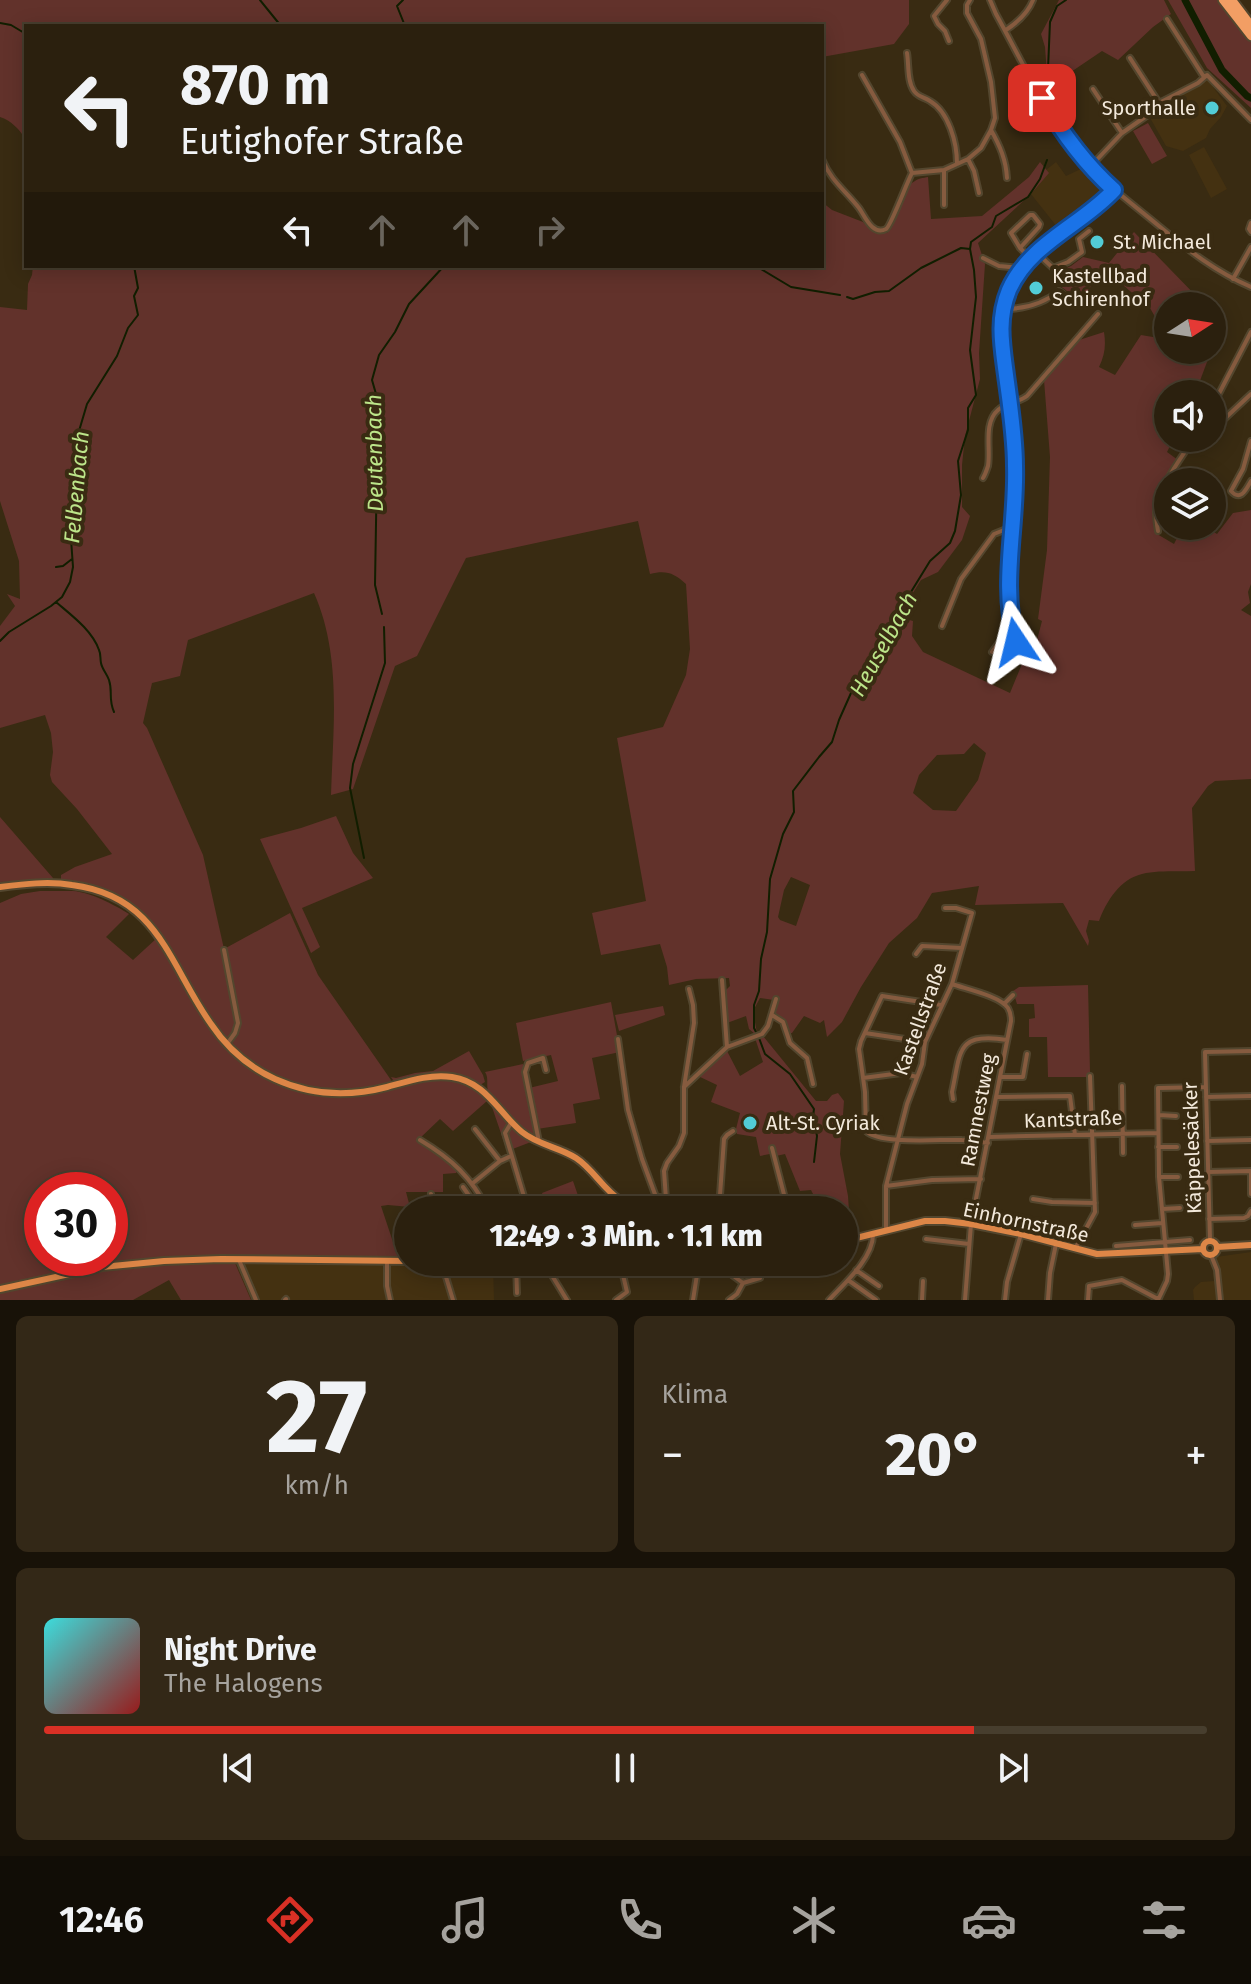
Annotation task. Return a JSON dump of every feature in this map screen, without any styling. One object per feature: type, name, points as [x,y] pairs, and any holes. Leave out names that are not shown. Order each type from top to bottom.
[{"type":"highway","points":[[1223,0],[1251,36]]},
{"type":"highway","points":[[1232,0],[1251,25]]},
{"type":"main road","points":[[0,887],[73,885],[99,891],[122,902],[145,920],[162,940],[202,1010],[227,1044],[253,1067],[274,1078],[316,1092],[343,1094],[430,1076],[461,1079],[482,1089],[511,1123],[539,1142],[578,1159],[615,1196]]},
{"type":"main road","name":"Einhornstraße","points":[[858,1238],[925,1221],[971,1224],[1110,1255],[1203,1249]]},
{"type":"main road","points":[[1210,1240],[1217,1247],[1211,1255],[1203,1249],[1205,1242],[1210,1240]]},
{"type":"main road","points":[[1217,1247],[1251,1245]]},
{"type":"main road","points":[[0,1289],[102,1267],[164,1261],[394,1261]]},
{"type":"street","points":[[947,0],[934,16],[949,41]]},
{"type":"street","points":[[912,173],[944,170],[968,159],[981,148],[991,130],[995,118],[991,82],[981,39],[967,13],[970,0]]},
{"type":"street","points":[[990,0],[1057,124],[1090,167],[1202,260],[1251,287]]},
{"type":"street","points":[[1005,30],[1022,18],[1033,0]]},
{"type":"street","points":[[1167,19],[1205,76],[1251,120]]},
{"type":"street","points":[[907,53],[912,88],[916,95],[937,106],[945,117],[955,144],[957,164]]},
{"type":"street","points":[[1130,58],[1159,103]]},
{"type":"street","points":[[824,163],[834,182],[860,210],[867,223],[884,230],[888,227],[912,173],[900,142],[862,75]]},
{"type":"street","points":[[1090,167],[1122,133],[1158,108],[1159,103],[1198,83],[1205,76]]},
{"type":"street","points":[[1093,89],[1122,133]]},
{"type":"street","points":[[991,130],[1001,148],[1007,178]]},
{"type":"street","points":[[968,159],[979,193]]},
{"type":"street","points":[[944,170],[944,205]]},
{"type":"street","points":[[1016,642],[1011,626],[1008,592],[1015,465],[1000,338],[1004,309],[1009,291],[1022,268],[1056,236],[1114,190]]},
{"type":"street","points":[[1020,248],[1039,227],[1033,215],[1011,233],[1020,248],[1031,259]]},
{"type":"street","points":[[1251,223],[1251,232]]},
{"type":"street","points":[[1037,253],[1053,268],[1061,266],[1082,252],[1079,239],[1089,231]]},
{"type":"street","points":[[1233,279],[1251,247]]},
{"type":"street","points":[[983,258],[999,266],[1022,268]]},
{"type":"street","points":[[1004,309],[1031,305],[1059,291],[1076,304]]},
{"type":"street","points":[[983,478],[988,468],[991,421],[1000,407],[1027,396],[1098,314]]},
{"type":"street","points":[[1226,380],[1250,335]]},
{"type":"street","points":[[1226,417],[1251,394]]},
{"type":"street","points":[[1251,441],[1243,469],[1231,491],[1240,496],[1251,481]]},
{"type":"street","points":[[942,626],[961,579],[994,534],[1011,530]]},
{"type":"street","points":[[992,652],[1011,626]]},
{"type":"street","name":"Kastellstraße","points":[[886,1231],[886,1186],[907,1104],[922,1064],[925,1042],[952,984],[972,913],[945,908]]},
{"type":"street","points":[[916,954],[922,946],[962,948]]},
{"type":"street","points":[[224,950],[238,1023],[227,1044]]},
{"type":"street","points":[[722,980],[727,1047]]},
{"type":"street","points":[[952,984],[1004,1004],[1013,995]]},
{"type":"street","points":[[666,1196],[664,1171],[684,1133],[684,1087],[694,1023],[689,989]]},
{"type":"street","points":[[898,1139],[871,1136],[866,1131],[859,1049],[882,996],[941,1005]]},
{"type":"street","points":[[684,1087],[727,1047],[762,1034],[768,1026],[776,999]]},
{"type":"street","name":"Ramnestweg","points":[[965,1300],[971,1224],[1011,1016],[1004,1004]]},
{"type":"street","points":[[772,1015],[783,1022],[790,1043],[807,1058],[813,1084]]},
{"type":"street","points":[[865,1033],[925,1042]]},
{"type":"street","points":[[618,1039],[628,1110],[656,1196]]},
{"type":"street","points":[[953,1099],[963,1047],[970,1041],[1007,1040]]},
{"type":"street","name":"Käppelesäcker","points":[[1210,1240],[1205,1052],[1251,1051]]},
{"type":"street","points":[[1000,1077],[1023,1077],[1027,1054]]},
{"type":"street","points":[[539,1142],[525,1072],[528,1063],[543,1058],[546,1070]]},
{"type":"street","points":[[863,1078],[901,1073],[917,1077]]},
{"type":"street","points":[[1075,1249],[1095,1212],[1090,1076]]},
{"type":"street","points":[[1122,1086],[1123,1153]]},
{"type":"street","points":[[1088,1300],[1089,1286],[1119,1280],[1158,1300],[1168,1278],[1159,1177],[1158,1088],[1206,1087]]},
{"type":"street","points":[[997,1097],[1070,1096],[1075,1135]]},
{"type":"street","points":[[1206,1097],[1251,1096]]},
{"type":"street","points":[[1158,1115],[1176,1116]]},
{"type":"street","points":[[511,1123],[505,1133],[524,1196]]},
{"type":"street","points":[[475,1129],[500,1161]]},
{"type":"street","points":[[719,1196],[724,1139],[733,1131]]},
{"type":"street","name":"Kantstraße","points":[[898,1139],[988,1140],[1158,1133]]},
{"type":"street","points":[[420,1140],[454,1163],[473,1183],[480,1196]]},
{"type":"street","points":[[1207,1141],[1251,1140]]},
{"type":"street","points":[[1158,1147],[1177,1147]]},
{"type":"street","points":[[772,1148],[784,1196]]},
{"type":"street","points":[[473,1183],[511,1156]]},
{"type":"street","points":[[1208,1172],[1251,1171],[1251,1194]]},
{"type":"street","points":[[1159,1177],[1178,1177]]},
{"type":"street","points":[[886,1186],[943,1179],[981,1179]]},
{"type":"street","points":[[463,1187],[469,1196]]},
{"type":"street","points":[[1033,1199],[1095,1203]]},
{"type":"street","points":[[1162,1209],[1180,1208]]},
{"type":"street","points":[[1209,1219],[1244,1218],[1251,1211]]},
{"type":"street","points":[[1135,1225],[1162,1223]]},
{"type":"street","points":[[1005,1300],[1021,1234]]},
{"type":"street","points":[[858,1267],[872,1246],[873,1235]]},
{"type":"street","points":[[926,1239],[969,1244]]},
{"type":"street","points":[[1116,1246],[1190,1240]]},
{"type":"street","points":[[1048,1300],[1056,1244]]},
{"type":"street","points":[[1211,1255],[1217,1270],[1220,1300]]},
{"type":"street","points":[[239,1260],[256,1300]]},
{"type":"street","points":[[387,1261],[390,1300]]},
{"type":"street","points":[[858,1271],[879,1286]]},
{"type":"street","points":[[446,1276],[453,1300]]},
{"type":"street","points":[[516,1276],[517,1293]]},
{"type":"street","points":[[552,1276],[567,1300]]},
{"type":"street","points":[[616,1300],[627,1292],[623,1276]]},
{"type":"street","points":[[693,1300],[697,1276]]},
{"type":"street","points":[[733,1276],[743,1283]]},
{"type":"street","points":[[829,1300],[851,1276]]},
{"type":"street","points":[[729,1300],[743,1283],[760,1278]]},
{"type":"street","points":[[848,1280],[876,1300]]},
{"type":"street","points":[[922,1300],[923,1281]]},
{"type":"shaded area","points":[[0,0],[909,0],[909,24],[894,44],[824,57],[824,24],[24,24],[24,137],[8,120],[0,117]]},
{"type":"shaded area","points":[[1059,0],[1164,0],[1171,14],[1118,60],[1102,51],[1068,74],[1070,85],[1049,92],[1043,81],[1047,75],[1041,34]]},
{"type":"shaded area","points":[[1168,0],[1219,0],[1251,42],[1251,108],[1207,68]]},
{"type":"shaded area","points":[[1207,79],[1227,106],[1221,117],[1206,138],[1183,151],[1166,146],[1149,116],[1163,101]]},
{"type":"shaded area","points":[[1148,123],[1167,156],[1152,164],[1133,131]]},
{"type":"shaded area","points":[[1204,147],[1227,189],[1211,198],[1189,155]]},
{"type":"shaded area","points":[[1040,162],[1049,173],[978,243],[985,264],[980,379],[965,436],[962,465],[962,507],[970,516],[962,540],[938,572],[921,580],[898,617],[913,621],[912,636],[923,652],[1010,693],[1024,659],[1033,655],[1042,621],[1038,619],[1047,550],[1050,457],[1044,380],[1076,341],[1104,332],[1103,358],[1099,367],[1115,375],[1141,335],[1154,337],[1154,364],[1206,364],[1200,380],[1154,380],[1154,452],[1167,452],[1178,460],[1174,468],[1154,468],[1154,540],[1167,540],[1174,544],[1176,540],[1226,540],[1226,522],[1233,513],[1251,510],[1250,603],[1241,610],[1251,616],[1251,779],[1215,781],[1192,808],[1195,871],[1148,873],[1127,881],[1110,899],[1099,921],[1089,920],[1086,931],[1088,946],[1063,903],[975,905],[979,886],[932,893],[917,918],[889,943],[842,1022],[827,1037],[824,1020],[820,1023],[804,1016],[792,1033],[787,1034],[783,1022],[774,1013],[774,1000],[760,998],[753,1011],[757,1033],[749,1029],[746,1016],[727,1023],[726,990],[730,986],[729,978],[696,979],[669,985],[660,944],[601,955],[592,913],[646,901],[617,738],[663,727],[686,675],[690,649],[686,584],[670,573],[650,574],[638,521],[466,558],[417,656],[395,666],[353,789],[331,795],[332,667],[323,617],[314,593],[188,640],[180,676],[152,683],[143,723],[203,855],[224,949],[290,913],[318,975],[391,1080],[390,1083],[332,1090],[280,1078],[257,1066],[235,1049],[216,1028],[158,931],[102,891],[61,881],[61,875],[75,867],[112,854],[52,782],[53,752],[45,715],[0,728],[0,626],[15,606],[7,594],[20,599],[19,561],[0,501],[0,307],[27,310],[28,284],[33,268],[824,268],[824,204],[863,222],[871,230],[887,233],[909,186],[918,179],[928,177],[931,219],[982,216],[1029,177]],"holes":[[[974,743],[986,753],[978,780],[956,811],[933,810],[913,793],[919,775],[937,755],[964,754]],[[791,877],[810,885],[796,926],[778,917],[784,890]]]},
{"type":"shaded area","points":[[1056,162],[1066,176],[1083,168],[1102,190],[1099,197],[1058,228],[1031,194],[1048,173],[1046,170]]},
{"type":"shaded area","points":[[1134,232],[1192,292],[1154,292],[1154,315],[1150,308],[1104,269],[1080,301],[1059,285],[1056,273],[1083,257],[1109,263]]},
{"type":"shaded area","points":[[336,816],[353,853],[373,878],[302,908],[320,947],[311,953],[260,839]]},
{"type":"shaded area","points":[[0,817],[53,878],[52,881],[0,882]]},
{"type":"shaded area","points":[[73,891],[102,900],[129,914],[106,937],[133,960],[157,938],[194,1002],[216,1032],[241,1059],[258,1070],[303,1090],[330,1096],[431,1078],[457,1080],[477,1090],[531,1142],[507,1151],[492,1107],[487,1101],[453,1131],[440,1119],[418,1140],[457,1170],[456,1173],[443,1174],[443,1192],[406,1192],[407,1196],[394,1196],[394,1206],[381,1206],[394,1245],[394,1257],[213,1255],[203,1259],[202,1262],[235,1263],[251,1300],[181,1300],[169,1280],[133,1300],[0,1300],[0,903],[21,894]]},
{"type":"shaded area","points":[[1088,985],[1088,1077],[1048,1077],[1047,1037],[1029,1037],[1029,1019],[1035,1018],[1034,1004],[1017,1004],[1013,991],[1019,987]]},
{"type":"shaded area","points":[[611,1002],[620,1052],[592,1058],[600,1099],[573,1104],[576,1123],[537,1129],[529,1088],[558,1081],[551,1055],[523,1061],[516,1023]]},
{"type":"shaded area","points":[[663,1006],[665,1015],[619,1031],[615,1015]]},
{"type":"shaded area","points":[[763,1036],[816,1101],[827,1101],[838,1093],[844,1101],[840,1154],[848,1196],[814,1196],[811,1190],[800,1191],[785,1154],[760,1156],[756,1137],[737,1134],[740,1113],[711,1102],[717,1085],[698,1076],[726,1049],[740,1076],[763,1062],[755,1038]]},
{"type":"shaded area","points":[[469,1051],[483,1075],[485,1082],[480,1085],[449,1075],[419,1076],[397,1081],[391,1077],[433,1071]]},
{"type":"shaded area","points":[[523,1064],[536,1137],[515,1122],[487,1088],[485,1072]]},
{"type":"shaded area","points":[[573,1181],[578,1196],[543,1196],[542,1193]]},
{"type":"shaded area","points":[[1251,1252],[1251,1300],[1194,1300],[1195,1287],[1201,1282],[1214,1281],[1216,1257]]},
{"type":"shaded area","points":[[235,1263],[394,1264],[394,1276],[493,1276],[494,1300],[251,1300]]},
{"type":"waterway","points":[[260,0],[279,24]]},
{"type":"waterway","points":[[403,0],[397,6],[404,24]]},
{"type":"waterway","name":"Deutenbach","points":[[1045,89],[1050,22],[1057,6],[1066,0]]},
{"type":"waterway","points":[[1185,0],[1222,70],[1251,98]]},
{"type":"waterway","points":[[0,23],[24,33]]},
{"type":"waterway","name":"Deutenbach","points":[[847,297],[853,299],[889,291],[921,268],[961,248],[970,249],[971,242],[992,227],[996,216],[1028,197],[1040,179],[1047,160]]},
{"type":"waterway","name":"Heuselbach","points":[[757,1034],[754,1005],[759,991],[767,932],[770,879],[783,834],[794,812],[793,791],[832,742],[851,693],[868,662],[930,561],[950,543],[955,531],[961,495],[958,461],[968,430],[968,408],[976,395],[970,350],[976,297],[970,249]]},
{"type":"waterway","name":"Felbenbach","points":[[0,641],[62,597],[70,582],[73,567],[71,539],[83,465],[79,431],[87,404],[138,315],[134,296],[138,288],[134,268]]},
{"type":"waterway","name":"Deutenbach","points":[[382,614],[375,585],[378,401],[372,380],[379,355],[409,304],[442,268]]},
{"type":"waterway","name":"Deutenbach","points":[[759,268],[791,287],[840,295]]},
{"type":"waterway","points":[[56,567],[72,559]]},
{"type":"waterway","points":[[56,602],[80,623],[96,643],[109,680],[114,712]]},
{"type":"waterway","name":"Deutenbach","points":[[364,858],[350,788],[353,764],[385,663],[384,627]]},
{"type":"waterway","name":"Heuselbach","points":[[759,1038],[765,1054],[790,1074],[814,1109],[817,1136],[814,1162]]},
{"type":"place","name":"Sporthalle","points":[[1212,108]]},
{"type":"place","name":"St. Michael","points":[[1097,242]]},
{"type":"place","name":"Kastellbad Schirenhof","points":[[1036,288]]},
{"type":"place","name":"Alt-St. Cyriak","points":[[750,1123]]},
{"type":"route","points":[[1016,642],[1011,626],[1008,592],[1015,465],[1000,338],[1001,322],[1009,291],[1022,268],[1056,236],[1114,190],[1074,147],[1042,98]]}]
